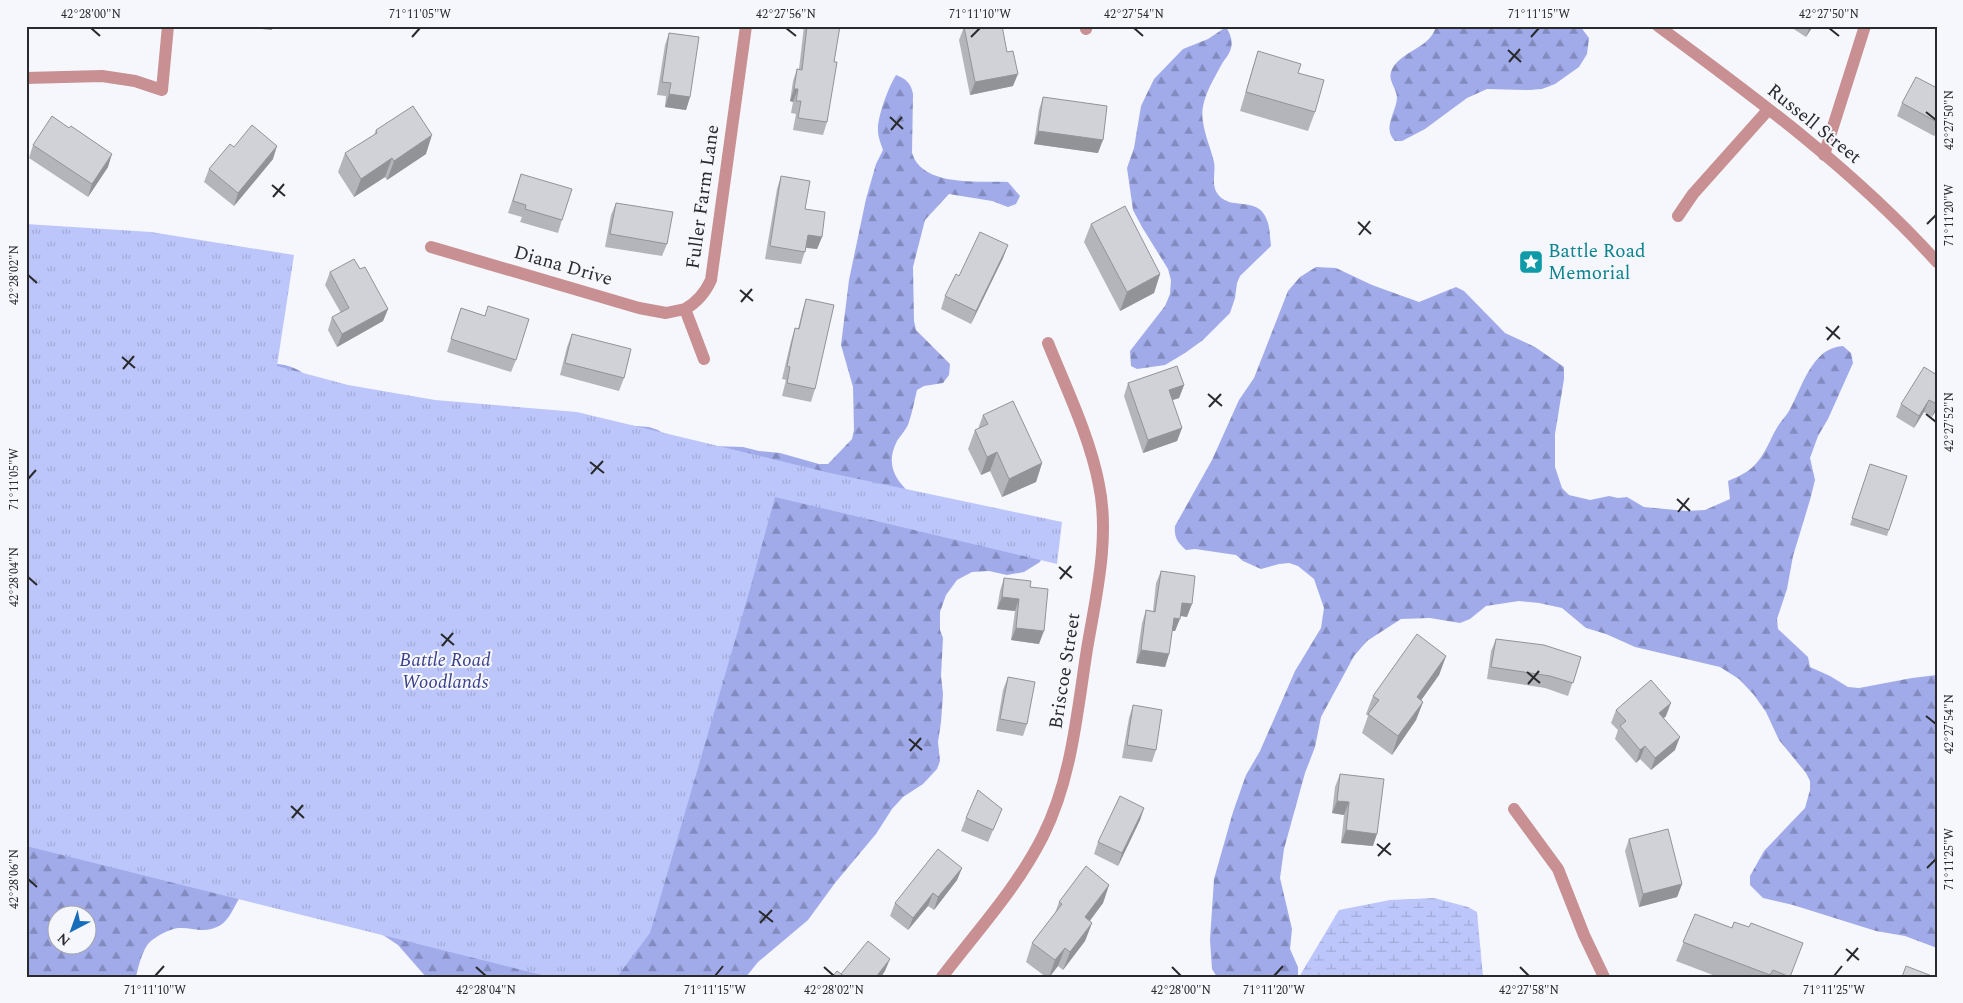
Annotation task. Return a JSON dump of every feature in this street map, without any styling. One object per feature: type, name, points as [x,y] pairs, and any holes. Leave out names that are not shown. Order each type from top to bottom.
[{"type":"street","points":[[26,78],[102,76],[135,81],[162,90],[168,26]]},
{"type":"street","name":"Fuller Farm Lane","points":[[685,309],[703,295],[711,280],[746,26]]},
{"type":"street","name":"Russell Street","points":[[1658,26],[1824,155],[1879,203],[1937,262]]},
{"type":"street","points":[[1824,155],[1865,26]]},
{"type":"street","points":[[1678,216],[1693,194],[1768,110]]},
{"type":"street","name":"Diana Drive","points":[[431,247],[646,310],[666,313],[685,309]]},
{"type":"street","points":[[685,309],[704,359]]},
{"type":"street","name":"Briscoe Street","points":[[942,977],[1004,898],[1036,850],[1063,786],[1074,732],[1101,558],[1103,512],[1099,484],[1089,450],[1048,343]]},
{"type":"street","points":[[1514,809],[1558,869],[1584,935],[1604,977]]},
{"type":"green space","points":[[1436,26],[1580,26],[1589,38],[1587,54],[1579,67],[1555,84],[1542,89],[1487,89],[1467,98],[1425,129],[1402,141],[1395,141],[1391,136],[1390,126],[1397,98],[1390,75],[1391,72],[1400,59],[1428,40]]},
{"type":"green space","points":[[1226,27],[1230,34],[1232,45],[1229,54],[1208,90],[1202,114],[1214,162],[1214,186],[1217,193],[1223,199],[1258,208],[1264,214],[1269,226],[1271,246],[1240,276],[1230,313],[1203,340],[1165,365],[1137,369],[1131,366],[1130,351],[1165,306],[1170,294],[1171,280],[1168,269],[1133,210],[1127,168],[1134,148],[1141,106],[1154,79],[1183,49],[1208,39]]},
{"type":"green space","name":"Battle Road Woodlands","points":[[896,75],[903,78],[909,84],[913,94],[912,153],[918,164],[927,172],[953,180],[1008,182],[1020,196],[1016,204],[1008,207],[992,201],[949,194],[925,220],[913,267],[914,321],[916,330],[950,364],[949,375],[943,383],[924,386],[917,390],[908,425],[893,450],[892,466],[894,473],[903,486],[916,498],[1047,546],[1040,562],[1024,572],[1007,575],[989,571],[972,572],[957,580],[946,595],[940,612],[940,630],[943,638],[941,676],[943,694],[938,742],[940,761],[937,769],[923,784],[903,797],[892,809],[876,834],[835,883],[808,920],[758,962],[746,977],[426,977],[398,945],[368,925],[244,892],[227,920],[219,926],[209,930],[178,928],[154,939],[144,951],[136,977],[26,977],[26,231],[271,363],[297,369],[327,395],[649,427],[658,430],[681,445],[743,447],[780,453],[819,464],[828,464],[852,439],[854,430],[853,387],[841,345],[849,280],[866,199],[876,164],[883,150],[878,133],[878,125],[884,102]]},
{"type":"green space","name":"Battle Road Woodlands","points":[[26,224],[151,232],[294,255],[277,366],[348,385],[435,400],[577,412],[830,473],[1062,522],[1057,564],[775,497],[650,933],[617,977],[550,977],[26,846]]},
{"type":"green space","points":[[1316,267],[1336,268],[1372,285],[1419,302],[1456,287],[1464,291],[1505,333],[1535,347],[1564,367],[1564,379],[1555,434],[1555,467],[1562,488],[1569,495],[1590,500],[1609,496],[1627,497],[1644,507],[1686,511],[1705,510],[1730,499],[1728,481],[1749,470],[1759,460],[1778,426],[1789,411],[1809,370],[1816,361],[1823,353],[1832,348],[1843,346],[1851,353],[1853,363],[1828,419],[1818,436],[1810,458],[1815,480],[1793,556],[1787,589],[1777,619],[1778,629],[1808,657],[1810,667],[1848,687],[1859,688],[1937,675],[1937,948],[1905,936],[1876,931],[1793,905],[1763,898],[1750,885],[1750,876],[1764,851],[1805,808],[1810,790],[1810,781],[1806,773],[1779,740],[1766,712],[1739,679],[1720,667],[1635,647],[1606,634],[1586,628],[1562,608],[1519,601],[1486,606],[1470,619],[1460,623],[1430,618],[1401,619],[1367,641],[1354,656],[1321,717],[1315,747],[1305,773],[1284,849],[1280,878],[1292,929],[1290,949],[1298,967],[1298,977],[1217,977],[1212,969],[1210,940],[1214,879],[1233,812],[1246,775],[1260,751],[1295,671],[1321,628],[1324,608],[1314,579],[1298,566],[1289,563],[1261,569],[1243,561],[1236,555],[1195,549],[1186,550],[1177,539],[1175,526],[1212,460],[1239,400],[1254,378],[1288,291],[1300,277]]},
{"type":"green space","points":[[1434,898],[1468,907],[1477,912],[1483,977],[1299,977],[1339,910],[1390,900]]},
{"type":"building","points":[[807,26],[840,26],[834,62],[837,62],[827,122],[798,118],[801,101],[796,101],[798,89],[794,89],[797,69],[802,70]]},
{"type":"building","points":[[1002,26],[1007,52],[1013,51],[1018,74],[975,82],[964,27]]},
{"type":"building","points":[[669,33],[699,37],[690,97],[669,94],[671,83],[662,82]]},
{"type":"building","points":[[1258,51],[1301,64],[1298,73],[1324,80],[1315,112],[1246,92]]},
{"type":"building","points":[[1916,77],[1937,88],[1937,122],[1902,103]]},
{"type":"building","points":[[1043,97],[1107,106],[1103,140],[1038,131]]},
{"type":"building","points":[[413,106],[432,135],[394,161],[392,158],[361,179],[345,153],[377,133],[376,130]]},
{"type":"building","points":[[52,116],[69,128],[71,126],[112,154],[92,184],[33,145]]},
{"type":"building","points":[[252,125],[277,146],[238,193],[209,169],[230,144],[234,147]]},
{"type":"building","points":[[521,174],[572,189],[562,220],[525,209],[526,205],[513,201]]},
{"type":"building","points":[[781,176],[810,181],[805,209],[825,212],[822,237],[808,235],[805,252],[770,246]]},
{"type":"building","points":[[616,203],[673,212],[667,244],[610,234]]},
{"type":"building","points":[[1125,206],[1160,274],[1127,292],[1091,224]]},
{"type":"building","points":[[980,232],[1008,245],[976,311],[945,296],[956,274],[959,276]]},
{"type":"building","points":[[354,259],[360,269],[365,267],[388,309],[342,334],[332,317],[349,308],[330,272]]},
{"type":"building","points":[[806,299],[834,305],[815,389],[787,383],[790,367],[787,366],[795,328],[799,329]]},
{"type":"building","points":[[488,306],[529,319],[516,360],[451,339],[461,308],[485,316]]},
{"type":"building","points":[[572,334],[631,349],[624,378],[565,363]]},
{"type":"building","points":[[1177,366],[1184,385],[1169,390],[1182,428],[1148,440],[1128,383]]},
{"type":"building","points":[[1924,367],[1937,375],[1937,404],[1929,400],[1919,416],[1901,404]]},
{"type":"building","points":[[1013,401],[1042,463],[1009,479],[997,452],[987,457],[975,430],[988,424],[983,415]]},
{"type":"building","points":[[1870,464],[1907,476],[1889,530],[1852,518]]},
{"type":"building","points":[[1161,571],[1195,576],[1192,604],[1182,603],[1180,619],[1174,618],[1169,654],[1141,650],[1146,610],[1155,612]]},
{"type":"building","points":[[1004,578],[1031,581],[1030,587],[1048,589],[1044,631],[1016,628],[1019,599],[1002,597]]},
{"type":"building","points":[[1417,634],[1446,656],[1417,697],[1423,702],[1398,736],[1368,714],[1379,700],[1373,696]]},
{"type":"building","points":[[1496,639],[1544,645],[1581,657],[1573,683],[1550,676],[1491,667]]},
{"type":"building","points":[[1008,677],[1035,682],[1027,724],[1000,719]]},
{"type":"building","points":[[1651,680],[1671,703],[1659,713],[1680,737],[1655,758],[1645,746],[1640,750],[1620,726],[1626,721],[1616,710]]},
{"type":"building","points":[[1133,705],[1162,710],[1156,750],[1127,745]]},
{"type":"building","points":[[1340,774],[1384,779],[1377,834],[1346,830],[1349,802],[1337,801]]},
{"type":"building","points":[[978,790],[1002,809],[993,830],[966,818]]},
{"type":"building","points":[[1120,796],[1144,808],[1122,853],[1098,842]]},
{"type":"building","points":[[1668,829],[1682,884],[1643,894],[1629,839]]},
{"type":"building","points":[[938,849],[962,868],[938,897],[933,893],[913,918],[895,903]]},
{"type":"building","points":[[1086,866],[1109,885],[1085,917],[1092,923],[1070,952],[1065,948],[1055,960],[1032,943],[1062,904],[1059,902]]},
{"type":"building","points":[[1695,914],[1732,928],[1734,922],[1749,927],[1751,923],[1803,943],[1790,977],[1773,970],[1770,975],[1683,942]]},
{"type":"building","points":[[868,941],[890,959],[876,977],[845,977],[841,974]]},
{"type":"building","points":[[1906,966],[1932,976],[1902,977]]},
{"type":"building","points":[[837,971],[845,977],[832,977]]},
{"type":"place","name":"Battle Road Memorial","points":[[1531,262]]}]
